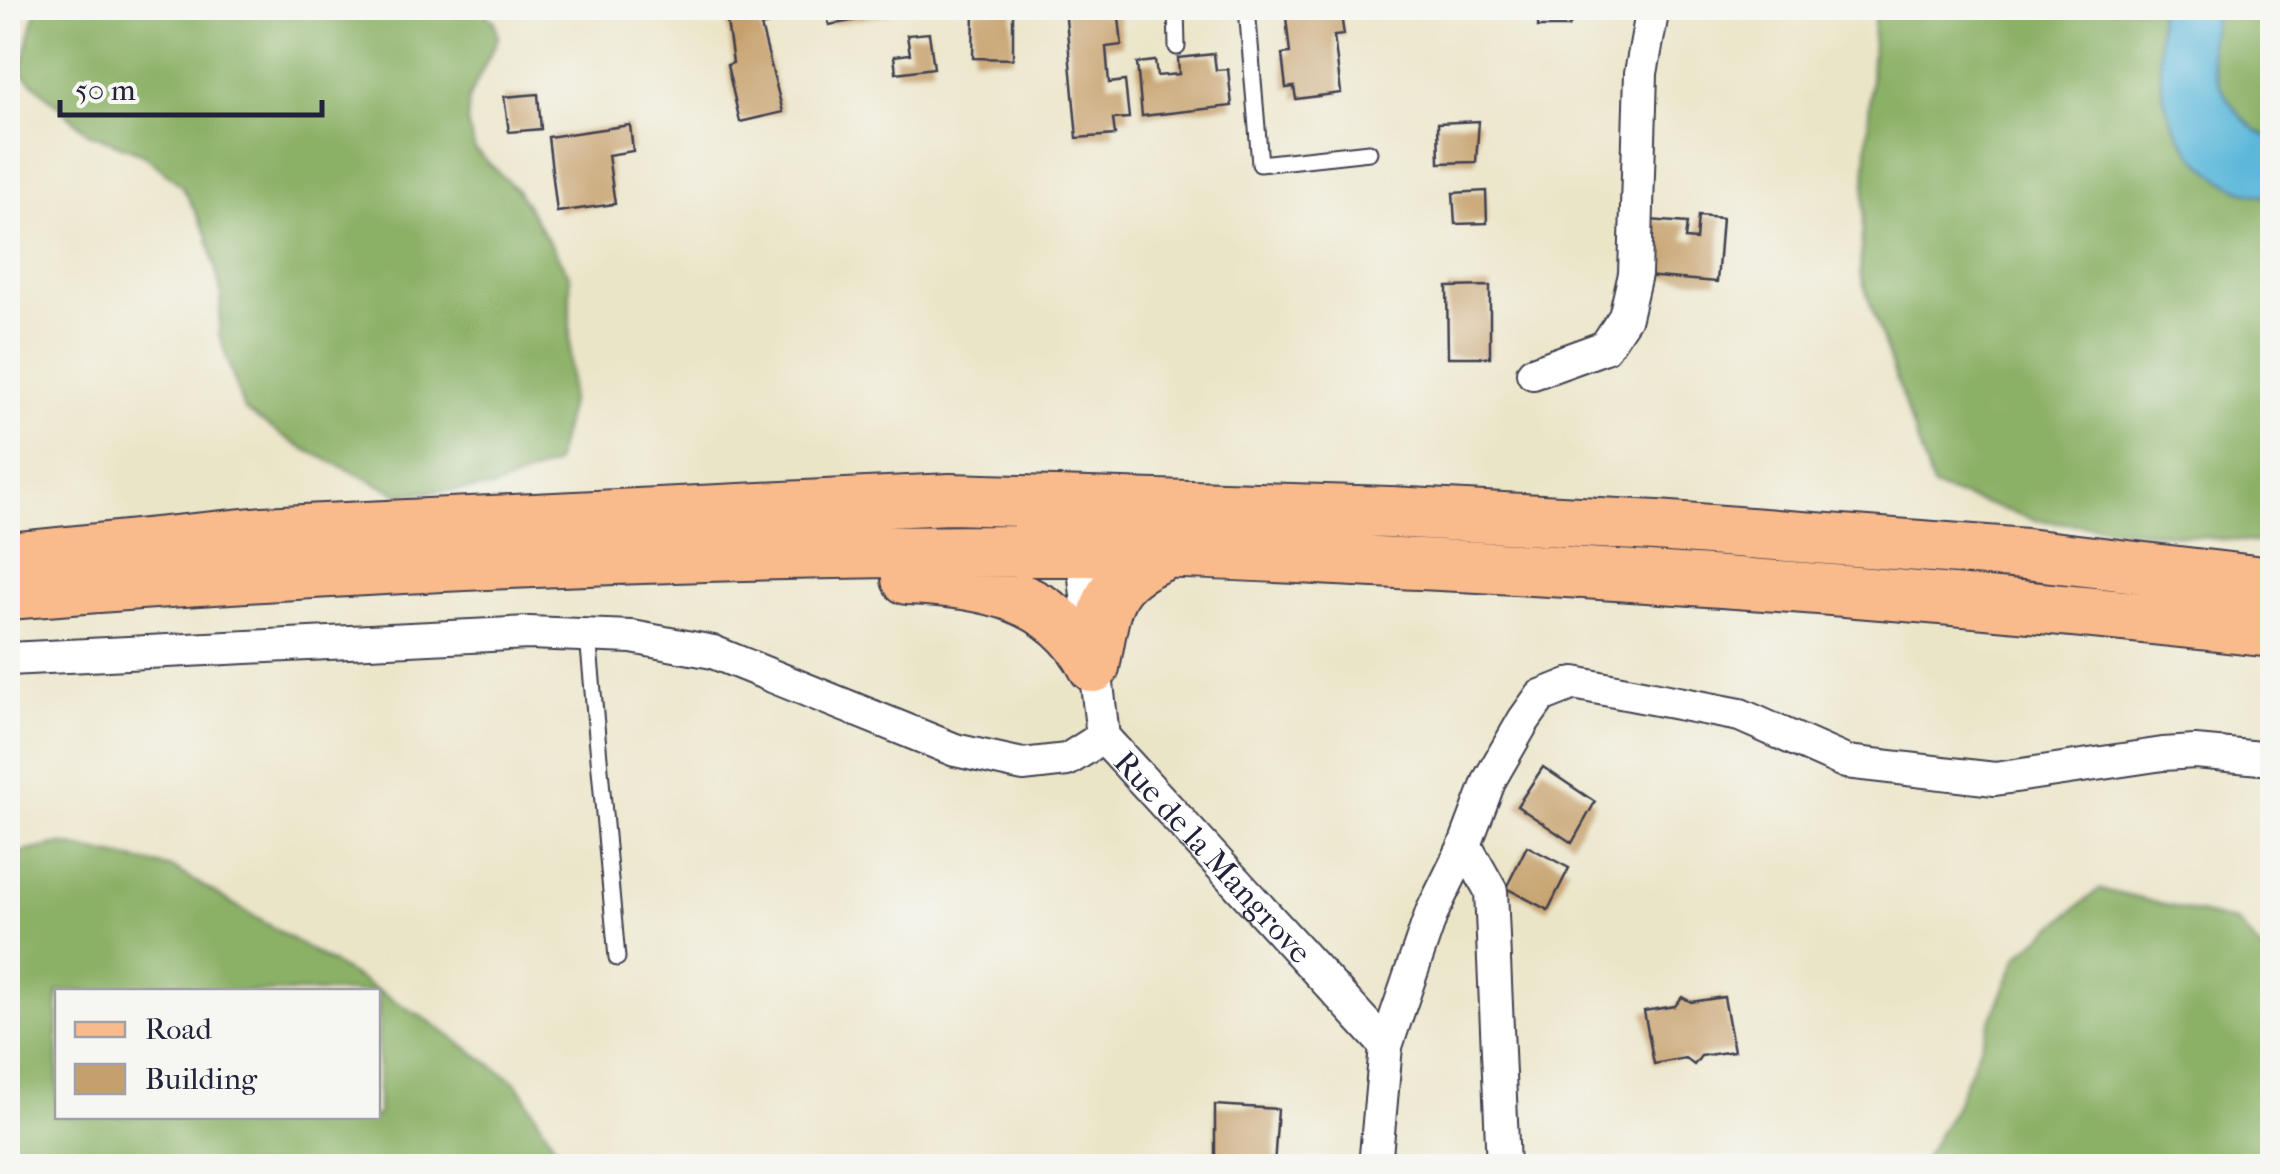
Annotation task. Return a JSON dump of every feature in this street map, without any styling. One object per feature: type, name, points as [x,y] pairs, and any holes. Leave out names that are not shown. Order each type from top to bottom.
[{"type":"main road","points":[[8,558],[262,532],[950,499],[1657,526],[2026,554],[2272,584]]},
{"type":"main road","points":[[1094,667],[1105,612],[1118,582],[1142,563],[1170,552]]},
{"type":"main road","points":[[8,594],[200,579],[658,558],[1082,568],[1170,552],[1618,574],[2019,603],[2272,632]]},
{"type":"main road","points":[[658,558],[961,584],[1009,595],[1063,622],[1080,640],[1094,667]]},
{"type":"street","points":[[1533,373],[1604,348],[1625,316],[1635,274],[1641,73],[1653,8]]},
{"type":"street","name":"Rue de la Mangrove","points":[[1079,501],[1082,568],[1103,737],[1386,1046]]},
{"type":"street","points":[[8,659],[530,633],[632,637],[713,652],[955,750],[1024,766],[1067,760],[1103,737]]},
{"type":"street","points":[[1376,1166],[1386,1046],[1432,912],[1465,845],[1490,779],[1540,696],[1574,683],[1740,715],[1846,762],[1995,778],[2195,752],[2272,759]]},
{"type":"street","points":[[1465,845],[1491,891],[1503,1166]]},
{"type":"lane","points":[[1176,8],[1176,47]]},
{"type":"lane","points":[[1247,8],[1260,164],[1369,152]]},
{"type":"lane","points":[[588,636],[617,958]]},
{"type":"green space","points":[[36,8],[317,8],[362,14],[480,8],[495,22],[498,38],[469,97],[467,123],[475,150],[517,190],[570,276],[570,402],[555,464],[493,488],[399,494],[298,446],[244,410],[219,334],[221,291],[207,234],[182,186],[143,154],[88,133],[21,72]]},
{"type":"green space","points":[[1875,8],[2272,8],[2272,539],[2260,543],[2036,520],[1933,487],[1860,273]]},
{"type":"green space","points":[[61,844],[173,868],[375,989],[55,989],[55,1119],[380,1119],[380,992],[517,1083],[567,1166],[8,1166],[8,855]]},
{"type":"green space","points":[[2099,889],[2237,922],[2272,963],[2272,1166],[1920,1166],[1954,1109],[2018,956]]},
{"type":"water","points":[[2161,8],[2218,8],[2210,46],[2215,73],[2239,114],[2260,133],[2272,138],[2272,197],[2236,188],[2220,178],[2182,138],[2166,104],[2162,83],[2158,16]]},
{"type":"building","points":[[725,8],[795,8],[797,17],[761,26],[783,112],[740,122],[727,65],[733,63]]},
{"type":"building","points":[[826,8],[890,8],[891,14],[829,25]]},
{"type":"building","points":[[1065,8],[1118,8],[1122,45],[1106,47],[1109,83],[1125,81],[1129,118],[1113,119],[1115,135],[1077,138]]},
{"type":"building","points":[[1285,8],[1340,8],[1344,35],[1334,36],[1341,93],[1296,99],[1294,87],[1286,88],[1282,54],[1290,53]]},
{"type":"building","points":[[1539,8],[1580,8],[1580,15],[1568,27],[1538,27]]},
{"type":"building","points":[[974,10],[1013,10],[1013,59],[973,58]]},
{"type":"building","points":[[929,33],[934,68],[896,73],[894,56],[910,54],[907,35]]},
{"type":"building","points":[[1214,54],[1216,70],[1228,69],[1232,106],[1142,116],[1137,63],[1155,61],[1157,76],[1179,74],[1178,58]]},
{"type":"building","points":[[538,94],[541,129],[509,132],[504,97]]},
{"type":"building","points":[[1479,121],[1476,162],[1439,163],[1438,123]]},
{"type":"building","points":[[630,125],[633,151],[608,155],[615,204],[557,212],[548,137]]},
{"type":"building","points":[[1486,191],[1487,223],[1455,224],[1453,193]]},
{"type":"building","points":[[1698,216],[1722,218],[1717,282],[1645,276],[1650,220],[1687,223],[1685,239],[1696,240]]},
{"type":"building","points":[[1490,286],[1490,357],[1448,357],[1447,287]]},
{"type":"building","points":[[1543,767],[1595,802],[1572,843],[1517,806]]},
{"type":"building","points":[[1527,846],[1569,868],[1548,910],[1506,888]]},
{"type":"building","points":[[1682,997],[1691,1002],[1724,997],[1734,1051],[1701,1056],[1694,1065],[1685,1058],[1654,1064],[1644,1011],[1675,1006]]},
{"type":"building","points":[[1215,1105],[1278,1109],[1274,1166],[1215,1166]]}]
